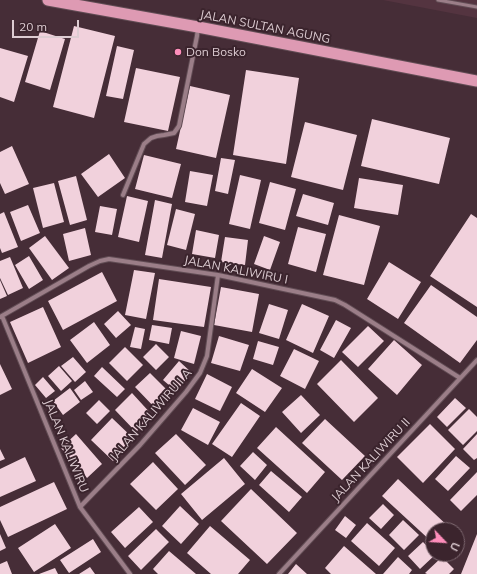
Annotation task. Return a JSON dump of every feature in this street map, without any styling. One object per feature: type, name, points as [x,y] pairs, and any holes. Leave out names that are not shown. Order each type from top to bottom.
[{"type":"highway","name":"JALAN SULTAN AGUNG","points":[[48,0],[198,27],[477,81]]},
{"type":"street","points":[[123,195],[144,144],[151,138],[174,133],[179,126],[198,27]]},
{"type":"street","name":"JALAN KALIWIRU I","points":[[1,317],[89,266],[109,259],[218,275],[334,300],[460,378]]},
{"type":"street","name":"JALAN KALIWIRU I A","points":[[80,507],[140,445],[186,392],[200,373],[207,356],[218,275]]},
{"type":"street","name":"JALAN KALIWIRU","points":[[1,317],[80,507],[130,574]]},
{"type":"street","name":"JALAN KALIWIRU II","points":[[279,574],[477,360]]},
{"type":"lane","points":[[438,0],[477,7]]},
{"type":"shaded area","points":[[383,0],[477,0],[477,18]]},
{"type":"building","points":[[74,26],[115,36],[94,118],[53,107]]},
{"type":"building","points":[[40,31],[65,39],[50,90],[25,82]]},
{"type":"building","points":[[117,46],[134,50],[123,99],[106,96]]},
{"type":"building","points":[[0,48],[28,56],[14,102],[0,97]]},
{"type":"building","points":[[136,68],[180,77],[168,131],[124,122]]},
{"type":"building","points":[[246,70],[299,78],[286,164],[233,155]]},
{"type":"building","points":[[190,86],[230,95],[216,158],[176,149]]},
{"type":"building","points":[[372,119],[450,138],[439,184],[361,166]]},
{"type":"building","points":[[305,122],[357,135],[343,190],[291,177]]},
{"type":"building","points":[[12,146],[29,184],[5,194],[0,183],[0,152]]},
{"type":"building","points":[[109,154],[125,178],[98,197],[81,174]]},
{"type":"building","points":[[144,155],[181,164],[172,198],[135,189]]},
{"type":"building","points":[[221,158],[235,160],[228,194],[215,191]]},
{"type":"building","points":[[190,171],[213,175],[207,206],[185,202]]},
{"type":"building","points":[[240,175],[261,180],[250,229],[229,224]]},
{"type":"building","points":[[76,176],[87,220],[70,225],[58,181]]},
{"type":"building","points":[[359,178],[403,185],[398,215],[354,208]]},
{"type":"building","points":[[270,182],[296,189],[285,230],[259,223]]},
{"type":"building","points":[[54,183],[64,222],[43,228],[33,188]]},
{"type":"building","points":[[303,194],[334,203],[328,225],[296,216]]},
{"type":"building","points":[[127,196],[148,201],[139,242],[118,237]]},
{"type":"building","points":[[155,200],[172,204],[162,258],[145,255]]},
{"type":"building","points":[[28,205],[40,233],[21,241],[10,212]]},
{"type":"building","points":[[100,206],[117,209],[112,235],[95,232]]},
{"type":"building","points":[[176,209],[195,214],[186,250],[167,245]]},
{"type":"building","points":[[4,212],[18,247],[2,253],[0,248],[0,214]]},
{"type":"building","points":[[471,214],[477,218],[477,307],[430,276]]},
{"type":"building","points":[[339,215],[380,226],[364,285],[323,275]]},
{"type":"building","points":[[298,227],[326,234],[316,272],[288,264]]},
{"type":"building","points":[[85,228],[91,255],[69,261],[63,234]]},
{"type":"building","points":[[196,230],[219,235],[215,258],[192,254]]},
{"type":"building","points":[[45,236],[69,268],[52,280],[29,248]]},
{"type":"building","points":[[264,236],[280,242],[270,270],[254,264]]},
{"type":"building","points":[[225,237],[248,240],[245,265],[221,262]]},
{"type":"building","points":[[29,256],[43,280],[29,289],[15,265]]},
{"type":"building","points":[[10,257],[23,288],[8,295],[0,278],[0,261]]},
{"type":"building","points":[[389,262],[421,282],[398,319],[367,299]]},
{"type":"building","points":[[134,270],[155,273],[146,319],[125,315]]},
{"type":"building","points":[[102,272],[117,301],[63,330],[48,301]]},
{"type":"building","points":[[159,279],[211,287],[204,327],[153,320]]},
{"type":"building","points":[[0,280],[7,296],[0,299]]},
{"type":"building","points":[[431,285],[477,317],[477,340],[460,363],[404,323]]},
{"type":"building","points":[[221,287],[259,294],[252,332],[214,325]]},
{"type":"building","points":[[269,304],[288,310],[279,339],[259,333]]},
{"type":"building","points":[[302,304],[329,316],[313,353],[286,340]]},
{"type":"building","points":[[43,307],[61,347],[28,363],[10,322]]},
{"type":"building","points":[[118,311],[131,325],[116,338],[104,324]]},
{"type":"building","points":[[336,320],[351,328],[334,358],[320,350]]},
{"type":"building","points":[[94,322],[110,345],[87,363],[70,340]]},
{"type":"building","points":[[152,325],[172,328],[169,344],[149,340]]},
{"type":"building","points":[[368,326],[384,341],[358,367],[342,352]]},
{"type":"building","points":[[135,327],[145,329],[141,349],[130,347]]},
{"type":"building","points":[[181,331],[201,336],[194,364],[174,358]]},
{"type":"building","points":[[219,336],[249,345],[240,371],[211,363]]},
{"type":"building","points":[[394,340],[422,365],[397,395],[368,369]]},
{"type":"building","points":[[258,341],[279,347],[273,365],[253,359]]},
{"type":"building","points":[[156,344],[169,357],[156,370],[143,357]]},
{"type":"building","points":[[125,347],[143,365],[127,381],[109,363]]},
{"type":"building","points":[[294,349],[319,361],[305,389],[280,376]]},
{"type":"building","points":[[73,357],[86,372],[75,382],[61,366]]},
{"type":"building","points":[[341,360],[378,398],[354,422],[317,384]]},
{"type":"building","points":[[179,361],[192,373],[176,391],[163,380]]},
{"type":"building","points":[[0,364],[12,389],[0,395]]},
{"type":"building","points":[[59,366],[72,381],[61,391],[48,376]]},
{"type":"building","points":[[102,367],[125,389],[117,397],[94,376]]},
{"type":"building","points":[[252,369],[282,388],[265,412],[236,393]]},
{"type":"building","points":[[150,373],[172,395],[157,410],[135,387]]},
{"type":"building","points":[[207,374],[232,387],[220,411],[195,399]]},
{"type":"building","points":[[43,377],[55,391],[46,398],[35,385]]},
{"type":"building","points":[[85,381],[93,392],[81,400],[74,390]]},
{"type":"building","points":[[70,388],[80,402],[63,415],[53,401]]},
{"type":"building","points":[[132,393],[153,416],[136,432],[115,410]]},
{"type":"building","points":[[301,395],[320,415],[301,433],[282,412]]},
{"type":"building","points":[[455,398],[466,408],[447,427],[437,417]]},
{"type":"building","points":[[99,400],[110,411],[97,424],[86,413]]},
{"type":"building","points":[[241,403],[260,416],[232,457],[212,444]]},
{"type":"building","points":[[193,408],[220,422],[208,445],[181,430]]},
{"type":"building","points":[[469,409],[477,417],[477,431],[463,445],[448,430]]},
{"type":"building","points":[[112,418],[134,439],[113,461],[91,440]]},
{"type":"building","points":[[325,419],[365,456],[342,480],[302,443]]},
{"type":"building","points":[[430,424],[455,449],[423,483],[397,457]]},
{"type":"building","points":[[276,427],[325,472],[307,493],[257,448]]},
{"type":"building","points":[[76,434],[102,464],[87,478],[61,448]]},
{"type":"building","points":[[176,434],[206,465],[185,485],[155,453]]},
{"type":"building","points":[[477,434],[477,458],[474,460],[463,449]]},
{"type":"building","points":[[0,449],[5,459],[0,461]]},
{"type":"building","points":[[253,452],[267,465],[255,480],[240,466]]},
{"type":"building","points":[[456,456],[470,468],[448,491],[435,479]]},
{"type":"building","points":[[25,457],[36,481],[0,497],[0,469]]},
{"type":"building","points":[[224,458],[245,484],[202,520],[181,494]]},
{"type":"building","points":[[153,462],[178,489],[156,510],[130,484]]},
{"type":"building","points":[[271,471],[302,497],[289,512],[259,485]]},
{"type":"building","points":[[477,472],[477,495],[461,511],[450,500]]},
{"type":"building","points":[[398,479],[444,522],[425,522],[425,536],[382,496]]},
{"type":"building","points":[[54,482],[67,509],[8,537],[0,520],[0,507]]},
{"type":"building","points":[[251,489],[297,533],[267,564],[221,521]]},
{"type":"building","points":[[383,504],[394,515],[381,529],[369,518]]},
{"type":"building","points":[[180,506],[199,524],[181,544],[162,526]]},
{"type":"building","points":[[139,507],[153,522],[125,548],[111,532]]},
{"type":"building","points":[[345,516],[356,525],[346,538],[335,530]]},
{"type":"building","points":[[403,520],[419,535],[404,550],[389,535]]},
{"type":"building","points":[[367,523],[395,548],[379,566],[351,541]]},
{"type":"building","points":[[55,524],[71,548],[34,572],[18,548]]},
{"type":"building","points":[[210,526],[250,560],[238,574],[211,574],[187,553]]},
{"type":"building","points":[[156,529],[169,542],[141,570],[128,556]]},
{"type":"building","points":[[0,534],[6,548],[0,551]]},
{"type":"building","points":[[477,534],[477,574],[461,574]]},
{"type":"building","points":[[93,539],[101,552],[69,573],[60,560]]},
{"type":"building","points":[[423,542],[425,544],[425,562],[427,562],[420,569],[408,556]]},
{"type":"building","points":[[344,546],[376,574],[331,574],[325,568]]},
{"type":"building","points":[[169,551],[196,574],[158,574],[153,569]]},
{"type":"building","points":[[398,557],[412,570],[409,574],[383,574]]},
{"type":"building","points":[[7,561],[12,574],[0,574],[0,564]]},
{"type":"building","points":[[437,562],[447,562],[454,569],[449,574],[425,573]]},
{"type":"building","points":[[296,564],[307,574],[288,574]]},
{"type":"building","points":[[90,567],[95,574],[79,574]]},
{"type":"building","points":[[55,568],[58,574],[39,574]]},
{"type":"place","name":"Don Bosko","points":[[178,52]]}]
